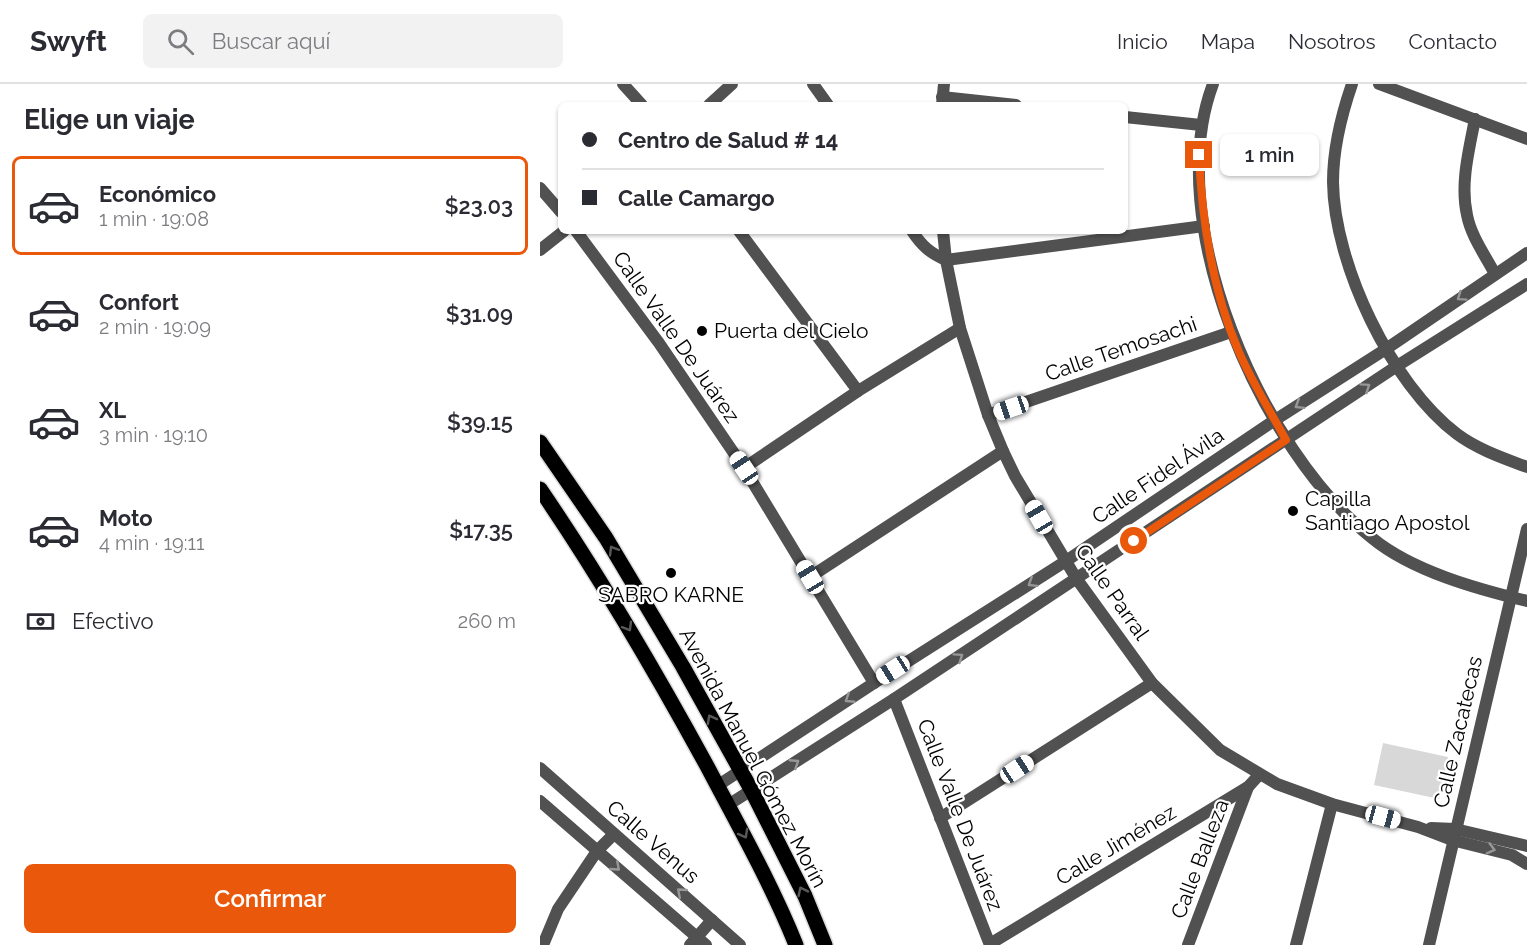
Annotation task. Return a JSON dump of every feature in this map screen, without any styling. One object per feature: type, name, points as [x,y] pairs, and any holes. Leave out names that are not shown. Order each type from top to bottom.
[{"type":"main road","name":"Avenida Manuel Gómez Morín","points":[[540,442],[618,558],[683,667],[752,791],[805,896],[825,945]]},
{"type":"main road","name":"Avenida Manuel Gómez Morín","points":[[540,489],[583,552],[660,680],[757,858],[796,945]]},
{"type":"street","points":[[623,84],[639,102]]},
{"type":"street","points":[[712,102],[732,84]]},
{"type":"street","points":[[813,84],[826,102]]},
{"type":"street","points":[[1213,84],[1201,125],[1199,155],[1204,226],[1216,285],[1231,332],[1252,379],[1286,440],[1318,484],[1373,540],[1432,571],[1527,602]]},
{"type":"street","points":[[1352,84],[1339,127],[1334,154],[1333,183],[1336,218],[1358,294],[1386,349],[1415,391],[1436,415],[1457,435],[1493,454],[1527,466]]},
{"type":"street","points":[[1379,84],[1527,139]]},
{"type":"street","points":[[943,95],[994,102]]},
{"type":"street","points":[[1128,117],[1201,125]]},
{"type":"street","points":[[1475,119],[1465,184],[1467,215],[1474,236],[1495,274]]},
{"type":"street","points":[[540,188],[558,209]]},
{"type":"street","points":[[914,234],[930,253],[946,260],[1204,226]]},
{"type":"street","points":[[540,250],[560,234]]},
{"type":"street","name":"Calle Valle De Juárez","points":[[578,234],[659,343],[744,468],[873,683]]},
{"type":"street","points":[[741,234],[858,391]]},
{"type":"street","name":"Calle Parral","points":[[943,234],[946,260],[960,328],[988,415],[1004,451],[1016,476],[1076,578],[1152,683],[1220,750],[1258,775],[1286,788],[1332,804],[1418,827],[1527,846]]},
{"type":"street","name":"Calle Fidel Ávila","points":[[717,786],[873,683],[1066,561],[1527,253]]},
{"type":"street","name":"Calle Fidel Ávila","points":[[728,805],[894,699],[1397,366],[1527,284]]},
{"type":"street","points":[[744,468],[858,391],[960,328]]},
{"type":"street","name":"Calle Temosachi","points":[[988,415],[1231,332]]},
{"type":"street","points":[[810,577],[1004,451]]},
{"type":"street","name":"Calle Zacatecas","points":[[1429,945],[1527,529]]},
{"type":"street","points":[[940,818],[1152,683]]},
{"type":"street","name":"Calle Valle De Juárez","points":[[894,699],[990,944]]},
{"type":"street","name":"Calle Venus","points":[[540,768],[740,945]]},
{"type":"street","name":"Calle Jiménez","points":[[990,944],[1248,787],[1258,775]]},
{"type":"street","name":"Calle Balleza","points":[[1188,945],[1248,787]]},
{"type":"street","name":"Calle Venus","points":[[540,801],[698,942]]},
{"type":"street","points":[[1296,945],[1332,804]]},
{"type":"street","points":[[543,945],[558,909],[597,851],[614,834]]},
{"type":"street","name":"Calle Parral","points":[[1454,834],[1512,855],[1527,864]]},
{"type":"street","points":[[698,942],[712,920]]},
{"type":"shaded area","points":[[1383,743],[1448,757],[1439,799],[1374,785]]},
{"type":"place","name":"Puerta del Cielo","points":[[702,331]]},
{"type":"place","name":"Capilla Santiago Apostol","points":[[1293,511]]},
{"type":"place","name":"SABRO KARNE","points":[[671,573]]},
{"type":"route","points":[[1134,541],[1286,440],[1238,351],[1216,285],[1204,226],[1199,155]]}]
